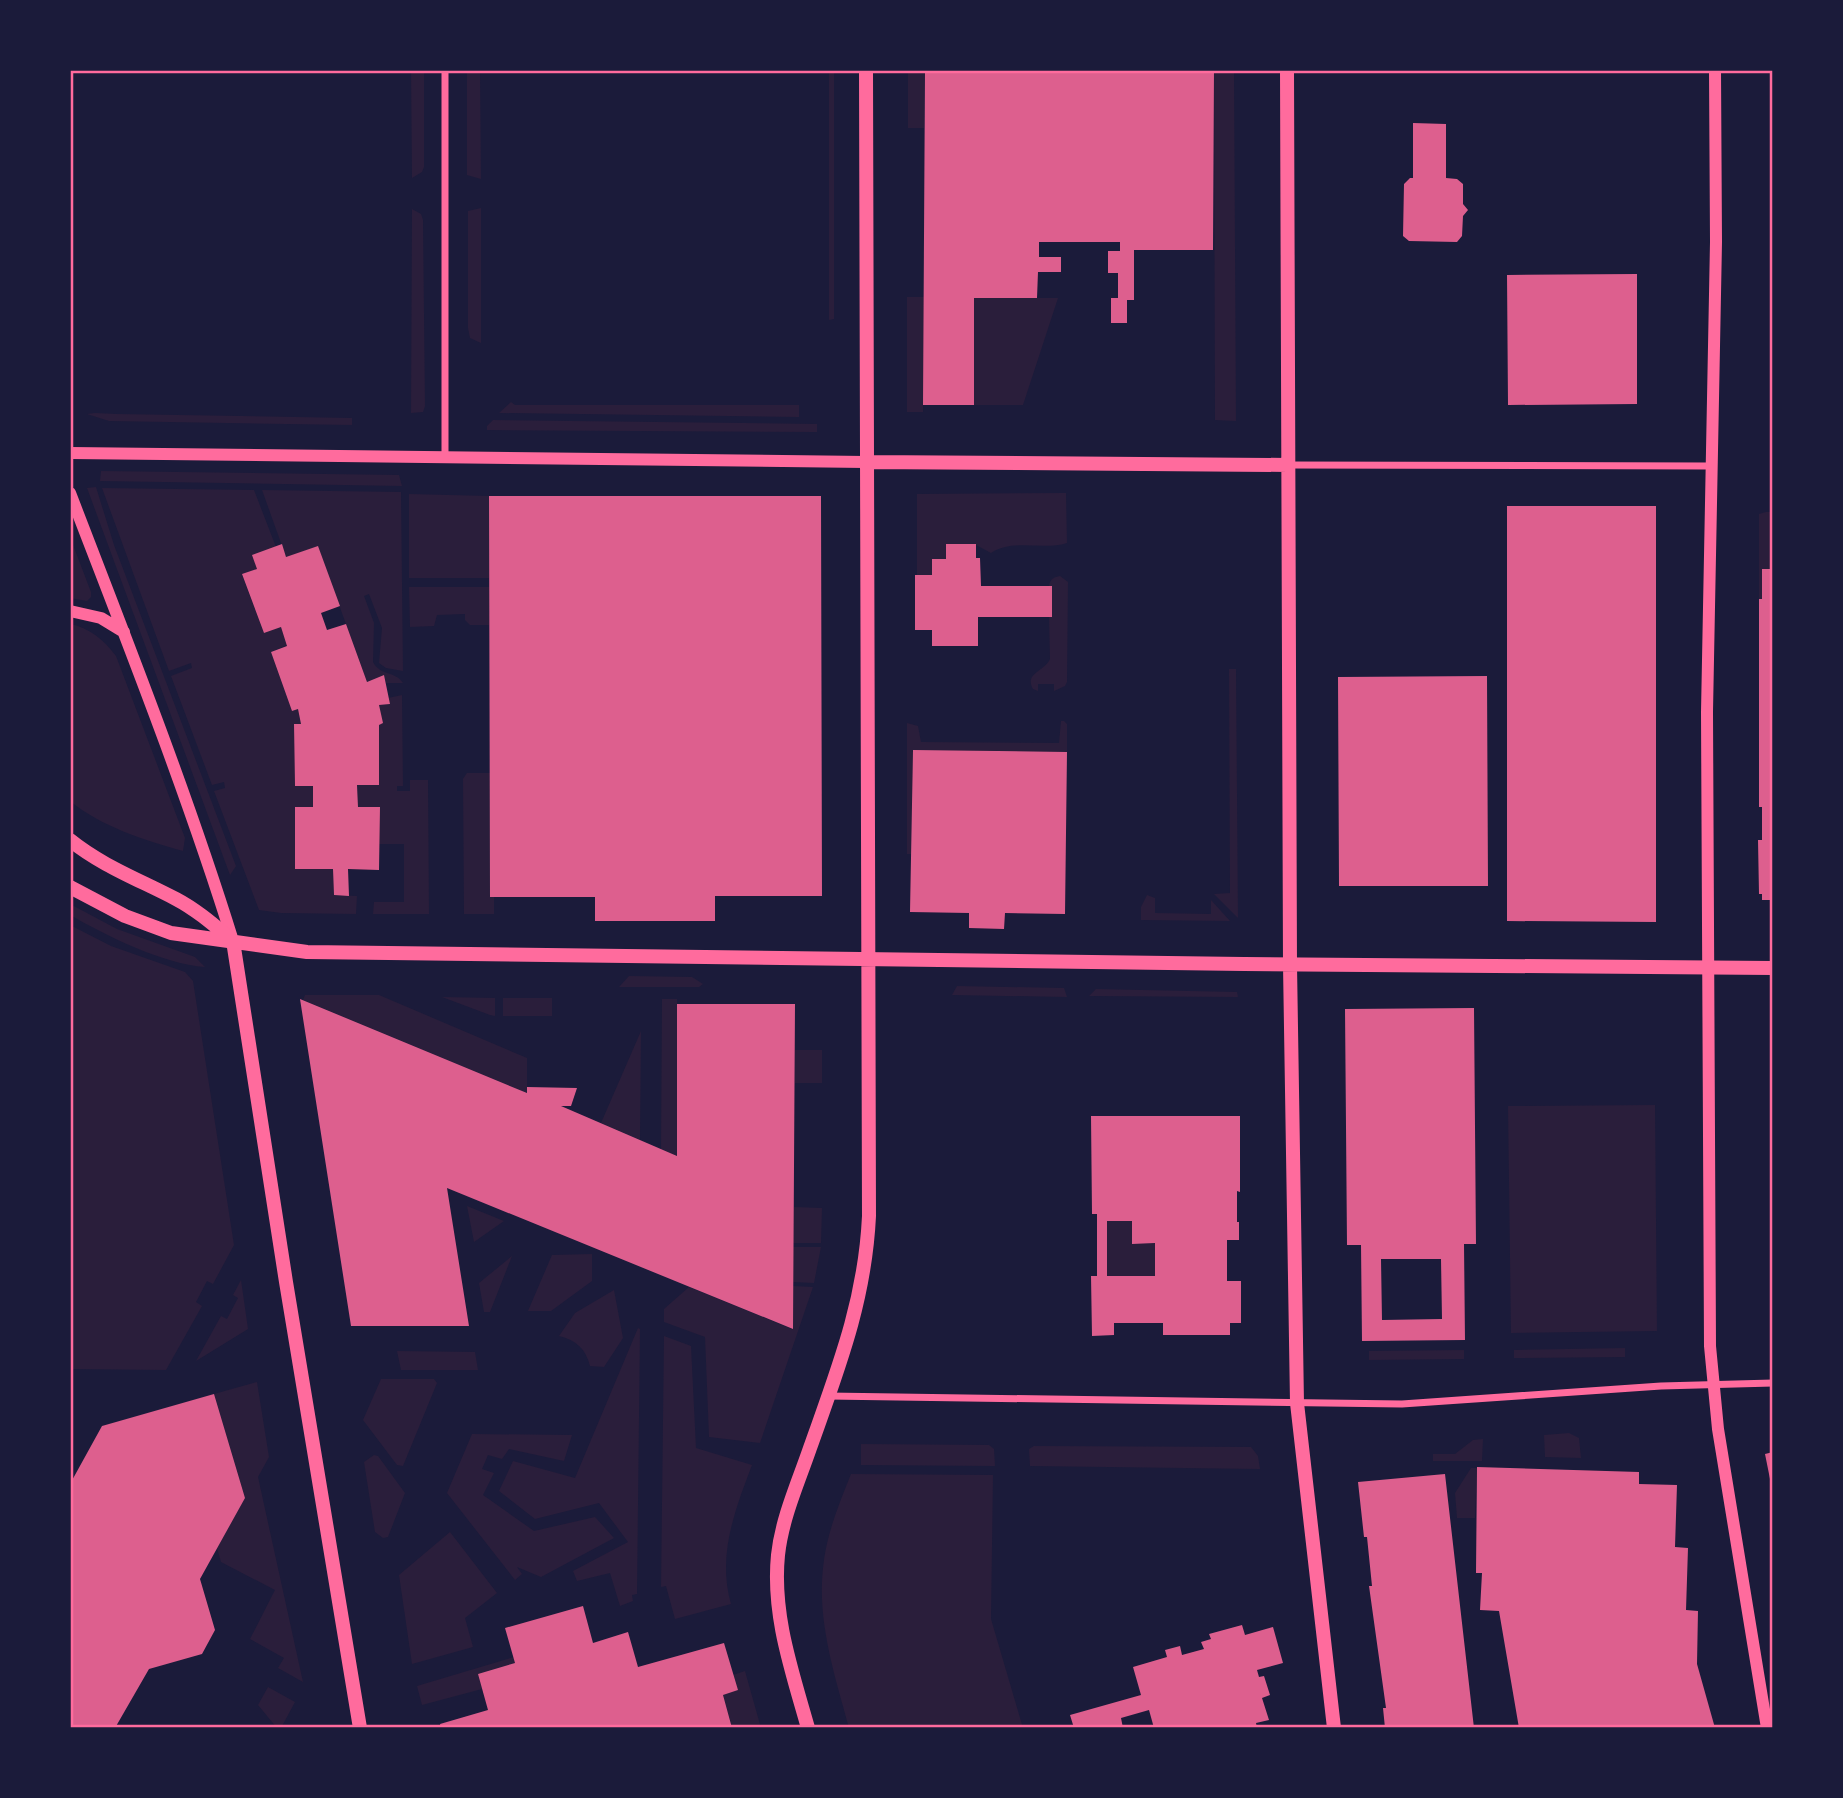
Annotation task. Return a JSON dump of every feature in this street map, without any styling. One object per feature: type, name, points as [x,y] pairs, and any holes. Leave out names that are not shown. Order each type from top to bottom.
[{"type":"main road","points":[[808,1728],[778,1612],[778,1554],[790,1502],[857,1308],[868,1242],[870,1132],[866,70]]},
{"type":"main road","points":[[1287,70],[1290,965],[1297,1403],[1334,1728]]},
{"type":"main road","points":[[866,462],[1287,465]]},
{"type":"main road","points":[[70,840],[120,872],[177,900],[233,941],[360,1728]]},
{"type":"main road","points":[[70,887],[125,916],[171,933],[286,950],[340,953],[1773,968]]},
{"type":"street","points":[[445,70],[445,457]]},
{"type":"street","points":[[1715,70],[1716,242],[1707,699],[1710,1346],[1712,1384],[1767,1728]]},
{"type":"street","points":[[70,453],[866,462]]},
{"type":"street","points":[[1287,465],[1710,466]]},
{"type":"street","points":[[70,493],[212,873],[233,941]]},
{"type":"street","points":[[70,611],[101,618],[124,632]]},
{"type":"street","points":[[828,1396],[1446,1403],[1712,1384],[1773,1383]]},
{"type":"shaded area","points":[[411,70],[424,70],[424,167],[422,172],[412,178]]},
{"type":"shaded area","points":[[467,70],[480,70],[481,179],[467,175]]},
{"type":"shaded area","points":[[829,70],[834,70],[834,319],[829,320]]},
{"type":"shaded area","points":[[908,70],[925,70],[924,128],[908,128]]},
{"type":"shaded area","points":[[1214,70],[1234,70],[1236,421],[1215,420]]},
{"type":"shaded area","points":[[481,208],[481,343],[470,338],[468,328],[468,211]]},
{"type":"shaded area","points":[[412,209],[421,214],[423,220],[425,406],[423,412],[411,413]]},
{"type":"shaded area","points":[[907,297],[924,297],[923,412],[907,412]]},
{"type":"shaded area","points":[[974,298],[1058,298],[1023,405],[974,405]]},
{"type":"shaded area","points":[[511,402],[515,405],[799,405],[799,417],[499,413]]},
{"type":"shaded area","points":[[87,414],[352,418],[352,425],[109,421]]},
{"type":"shaded area","points":[[493,420],[817,424],[817,432],[487,430]]},
{"type":"shaded area","points":[[101,471],[399,475],[402,486],[100,481]]},
{"type":"shaded area","points":[[96,487],[114,545],[236,866],[230,875],[87,488]]},
{"type":"shaded area","points":[[102,488],[254,490],[276,547],[253,555],[257,569],[242,575],[264,633],[281,627],[287,645],[271,652],[292,711],[298,709],[301,724],[294,724],[295,786],[313,786],[313,807],[295,808],[295,869],[333,869],[334,895],[357,896],[356,914],[259,910],[214,791],[225,788],[224,782],[212,785],[171,676],[192,668],[191,663],[169,671]]},
{"type":"shaded area","points":[[262,490],[401,492],[403,671],[386,668],[379,663],[382,628],[369,594],[364,596],[374,623],[373,662],[380,670],[403,683],[386,683],[384,675],[367,682],[318,547],[286,557]]},
{"type":"shaded area","points":[[1066,493],[1067,543],[1009,546],[991,553],[976,545],[946,545],[946,559],[932,560],[932,575],[917,575],[917,494]]},
{"type":"shaded area","points":[[409,494],[489,496],[489,578],[409,578]]},
{"type":"shaded area","points":[[1773,512],[1773,569],[1762,569],[1762,599],[1759,599],[1759,514]]},
{"type":"shaded area","points":[[70,537],[91,592],[87,601],[70,598]]},
{"type":"shaded area","points":[[1060,576],[1068,582],[1067,682],[1065,686],[1054,691],[1054,684],[1038,684],[1038,691],[1033,689],[1031,679],[1050,659],[1049,617],[1052,617],[1052,586],[1049,586],[1053,579]]},
{"type":"shaded area","points":[[409,587],[489,587],[489,625],[470,625],[465,620],[465,614],[437,615],[434,626],[410,627]]},
{"type":"shaded area","points":[[70,624],[96,635],[116,656],[185,838],[183,851],[110,825],[70,801]]},
{"type":"shaded area","points":[[1229,669],[1236,669],[1238,918],[1214,894],[1230,893]]},
{"type":"shaded area","points":[[402,695],[403,786],[397,786],[397,791],[410,791],[410,780],[428,780],[429,914],[373,914],[374,902],[404,902],[404,844],[379,844],[358,807],[357,785],[379,785],[379,705],[389,704],[388,698]]},
{"type":"shaded area","points":[[1061,721],[1067,724],[1067,752],[913,750],[911,854],[907,854],[907,723],[918,726],[921,742],[1059,743]]},
{"type":"shaded area","points":[[467,773],[490,773],[490,896],[494,897],[494,914],[464,914],[463,779]]},
{"type":"shaded area","points":[[1147,895],[1155,898],[1155,913],[1211,914],[1211,900],[1230,921],[1141,920],[1141,907]]},
{"type":"shaded area","points":[[70,904],[117,929],[195,957],[205,967],[171,961],[118,940],[70,915]]},
{"type":"shaded area","points":[[70,925],[111,946],[185,972],[193,981],[234,1245],[213,1284],[207,1281],[196,1302],[202,1306],[166,1370],[70,1369]]},
{"type":"shaded area","points":[[629,976],[692,977],[703,984],[699,987],[619,987]]},
{"type":"shaded area","points":[[957,986],[1064,988],[1067,997],[952,995]]},
{"type":"shaded area","points":[[1096,989],[1237,992],[1238,997],[1089,996]]},
{"type":"shaded area","points":[[305,995],[379,995],[527,1058],[527,1093],[303,1000]]},
{"type":"shaded area","points":[[442,997],[495,998],[495,1016],[490,1015]]},
{"type":"shaded area","points":[[503,998],[552,998],[552,1016],[503,1016]]},
{"type":"shaded area","points":[[662,999],[677,999],[677,1156],[661,1149]]},
{"type":"shaded area","points":[[641,1031],[640,1140],[601,1123]]},
{"type":"shaded area","points":[[795,1050],[822,1050],[822,1083],[795,1083]]},
{"type":"shaded area","points":[[1655,1105],[1657,1331],[1511,1333],[1508,1106]]},
{"type":"shaded area","points":[[467,1206],[504,1221],[474,1242]]},
{"type":"shaded area","points":[[794,1207],[822,1208],[821,1243],[793,1243]]},
{"type":"shaded area","points":[[1107,1221],[1132,1221],[1132,1244],[1155,1243],[1155,1276],[1107,1276]]},
{"type":"shaded area","points":[[793,1247],[821,1247],[814,1283],[793,1282]]},
{"type":"shaded area","points":[[592,1254],[592,1281],[551,1311],[528,1311],[552,1255]]},
{"type":"shaded area","points":[[512,1256],[490,1312],[484,1312],[479,1283]]},
{"type":"shaded area","points":[[241,1280],[248,1329],[196,1361],[221,1316],[227,1319],[238,1298],[233,1295]]},
{"type":"shaded area","points":[[793,1286],[813,1287],[760,1443],[709,1437],[705,1337],[664,1322],[664,1309],[689,1287],[792,1329]]},
{"type":"shaded area","points":[[614,1290],[623,1338],[604,1367],[590,1366],[579,1346],[559,1336],[575,1313]]},
{"type":"shaded area","points":[[638,1328],[637,1594],[632,1595],[633,1601],[620,1606],[610,1573],[577,1581],[573,1571],[628,1542],[599,1503],[535,1519],[499,1491],[513,1461],[575,1478]]},
{"type":"shaded area","points":[[664,1336],[691,1346],[696,1448],[752,1465],[734,1516],[727,1550],[727,1586],[731,1604],[675,1619],[666,1586],[661,1587]]},
{"type":"shaded area","points":[[1625,1348],[1625,1357],[1514,1358],[1514,1350]]},
{"type":"shaded area","points":[[1464,1350],[1464,1359],[1369,1360],[1369,1351]]},
{"type":"shaded area","points":[[397,1351],[475,1352],[478,1370],[401,1370]]},
{"type":"shaded area","points":[[381,1379],[434,1379],[437,1383],[403,1466],[397,1465],[363,1420]]},
{"type":"shaded area","points":[[257,1382],[269,1457],[258,1477],[303,1682],[278,1668],[284,1658],[250,1639],[275,1590],[221,1562],[217,1548],[245,1498],[214,1394]]},
{"type":"shaded area","points":[[1569,1433],[1579,1438],[1581,1458],[1545,1457],[1544,1435]]},
{"type":"shaded area","points":[[472,1434],[572,1435],[564,1461],[509,1449],[502,1459],[488,1455],[482,1469],[494,1473],[483,1495],[534,1531],[595,1517],[614,1538],[541,1577],[517,1567],[522,1574],[515,1580],[447,1493]]},
{"type":"shaded area","points":[[1483,1439],[1482,1461],[1433,1461],[1433,1454],[1455,1454],[1473,1440]]},
{"type":"shaded area","points":[[861,1444],[989,1445],[994,1449],[995,1466],[861,1465]]},
{"type":"shaded area","points":[[1034,1446],[1251,1447],[1258,1456],[1260,1469],[1030,1466],[1029,1449]]},
{"type":"shaded area","points":[[374,1455],[378,1456],[405,1493],[388,1537],[383,1538],[375,1532],[364,1462]]},
{"type":"shaded area","points":[[1471,1468],[1477,1468],[1475,1518],[1457,1518],[1455,1493]]},
{"type":"shaded area","points":[[851,1474],[993,1475],[991,1619],[1023,1728],[849,1728],[828,1649],[822,1588],[827,1544]]},
{"type":"shaded area","points":[[450,1532],[497,1593],[465,1618],[473,1647],[412,1664],[399,1575]]},
{"type":"shaded area","points":[[514,1657],[515,1663],[478,1674],[482,1689],[422,1705],[417,1686]]},
{"type":"shaded area","points":[[745,1671],[761,1728],[732,1728],[723,1695],[737,1690],[733,1675]]},
{"type":"shaded area","points":[[268,1687],[295,1702],[281,1728],[277,1728],[258,1705]]},
{"type":"building","points":[[925,70],[1214,70],[1213,250],[1134,250],[1134,300],[1127,300],[1127,323],[1111,323],[1111,298],[1118,298],[1118,273],[1108,273],[1108,251],[1120,251],[1120,242],[1039,242],[1039,257],[1061,257],[1061,272],[1038,272],[1037,298],[974,298],[974,405],[923,405]]},
{"type":"building","points":[[1413,123],[1446,124],[1446,178],[1457,179],[1463,184],[1463,204],[1468,210],[1463,216],[1462,236],[1457,242],[1409,241],[1403,236],[1404,184],[1413,178]]},
{"type":"building","points":[[1637,274],[1637,404],[1508,405],[1507,275]]},
{"type":"building","points":[[489,496],[821,496],[822,896],[715,896],[715,921],[595,921],[595,897],[490,897]]},
{"type":"building","points":[[1507,506],[1656,506],[1656,922],[1507,921]]},
{"type":"building","points":[[282,544],[286,557],[318,546],[340,606],[321,613],[327,630],[346,624],[367,682],[384,675],[390,704],[379,705],[383,723],[379,725],[379,785],[357,785],[358,807],[380,807],[379,870],[348,869],[349,896],[334,895],[333,869],[295,869],[295,807],[313,807],[313,786],[295,786],[294,724],[301,724],[298,709],[292,711],[271,652],[287,646],[281,627],[264,633],[242,574],[257,569],[252,555]]},
{"type":"building","points":[[946,544],[976,544],[976,558],[980,558],[981,586],[1052,586],[1052,617],[978,617],[978,646],[932,646],[932,630],[915,630],[915,575],[932,575],[932,559],[946,559]]},
{"type":"building","points":[[1762,569],[1773,569],[1773,900],[1762,900],[1762,894],[1759,894],[1758,840],[1762,840],[1762,807],[1759,807],[1759,599],[1762,599]]},
{"type":"building","points":[[1487,676],[1488,886],[1339,886],[1338,677]]},
{"type":"building","points":[[913,750],[1067,752],[1065,914],[1005,913],[1004,929],[969,928],[969,913],[910,912]]},
{"type":"building","points":[[300,999],[527,1093],[527,1087],[577,1088],[571,1106],[561,1106],[677,1156],[677,1004],[795,1004],[793,1329],[447,1188],[469,1326],[351,1326]]},
{"type":"building","points":[[1474,1008],[1476,1244],[1464,1244],[1465,1340],[1362,1341],[1361,1245],[1347,1245],[1345,1009]],"holes":[[[1381,1259],[1441,1259],[1442,1319],[1382,1320]]]},
{"type":"building","points":[[1770,1053],[1773,1053],[1773,1235],[1770,1235]]},
{"type":"building","points":[[1091,1116],[1240,1116],[1240,1192],[1237,1191],[1239,1240],[1227,1240],[1227,1281],[1241,1281],[1241,1323],[1230,1323],[1230,1335],[1163,1335],[1163,1323],[1114,1323],[1114,1335],[1092,1336],[1091,1276],[1097,1276],[1097,1214],[1092,1214]],"holes":[[[1107,1221],[1132,1221],[1132,1244],[1155,1243],[1155,1276],[1107,1276]]]},
{"type":"building","points":[[214,1394],[245,1498],[200,1579],[215,1630],[202,1654],[149,1669],[115,1728],[70,1728],[70,1484],[102,1426]]},
{"type":"building","points":[[1773,1452],[1773,1489],[1772,1489],[1765,1454]]},
{"type":"building","points":[[1477,1467],[1639,1472],[1639,1484],[1677,1485],[1675,1547],[1688,1548],[1686,1610],[1698,1611],[1697,1664],[1715,1728],[1519,1728],[1499,1611],[1480,1610],[1482,1573],[1476,1573]]},
{"type":"building","points":[[1445,1474],[1474,1728],[1385,1728],[1383,1708],[1386,1708],[1369,1586],[1372,1586],[1367,1537],[1364,1537],[1358,1482]]},
{"type":"building","points":[[583,1606],[593,1643],[628,1632],[638,1667],[724,1643],[738,1690],[723,1695],[732,1728],[441,1728],[440,1724],[488,1710],[478,1674],[515,1663],[505,1628]]},
{"type":"building","points":[[1242,1625],[1245,1635],[1273,1627],[1283,1663],[1257,1670],[1259,1677],[1264,1676],[1270,1695],[1262,1698],[1269,1720],[1256,1723],[1257,1728],[1154,1728],[1149,1710],[1121,1718],[1123,1728],[1074,1728],[1070,1715],[1141,1695],[1133,1667],[1167,1657],[1165,1650],[1180,1646],[1182,1655],[1204,1649],[1201,1642],[1211,1639],[1209,1634]]}]
